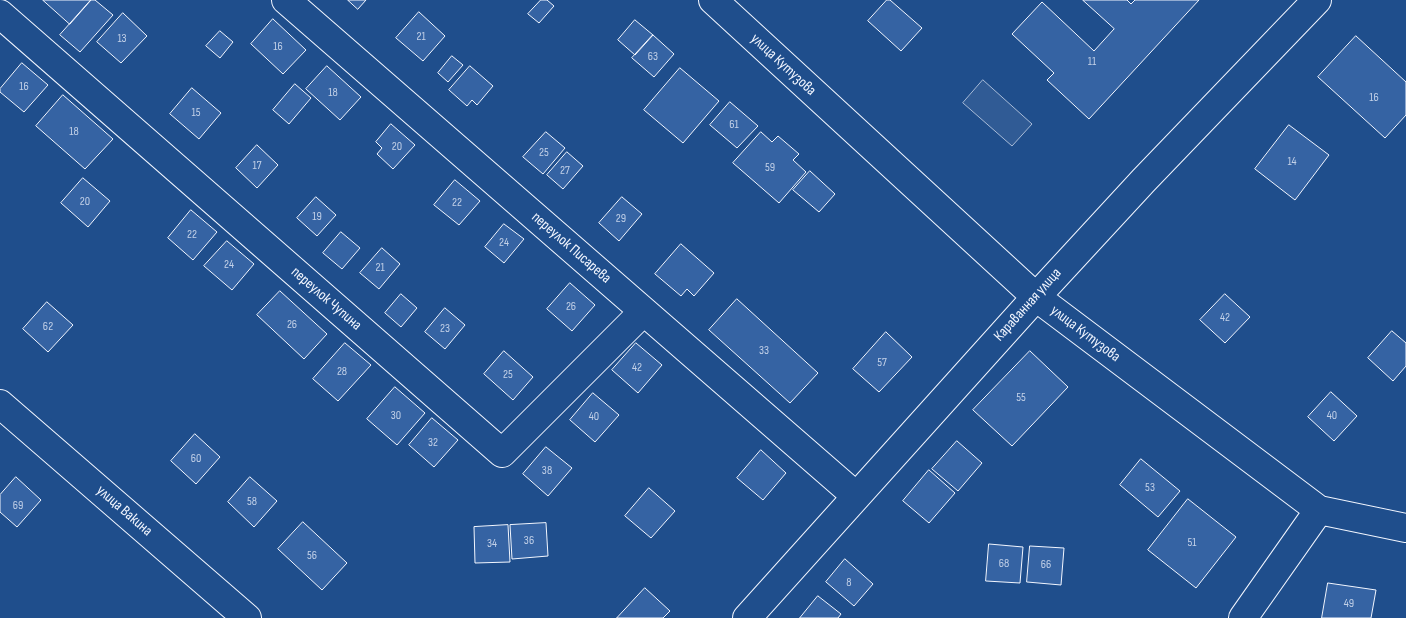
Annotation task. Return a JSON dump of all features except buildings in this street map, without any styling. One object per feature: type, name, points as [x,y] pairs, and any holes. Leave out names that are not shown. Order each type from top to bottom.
[{"type":"street","name":"переулок Писарева","points":[[286,0],[856,496]]},
{"type":"street","name":"улица Кутузова","points":[[713,0],[1036,297],[1319,510],[1406,528]]},
{"type":"street","name":"Караванная улица","points":[[747,618],[1036,297],[1144,180],[1317,0]]},
{"type":"street","name":"переулок Чупина","points":[[0,14],[502,453],[643,312]]},
{"type":"street","name":"улица Вакина","points":[[0,404],[247,618]]},
{"type":"street","points":[[1243,618],[1319,510]]},
{"type":"shaded area","points":[[983,80],[1032,124],[1012,146],[963,103]]}]
